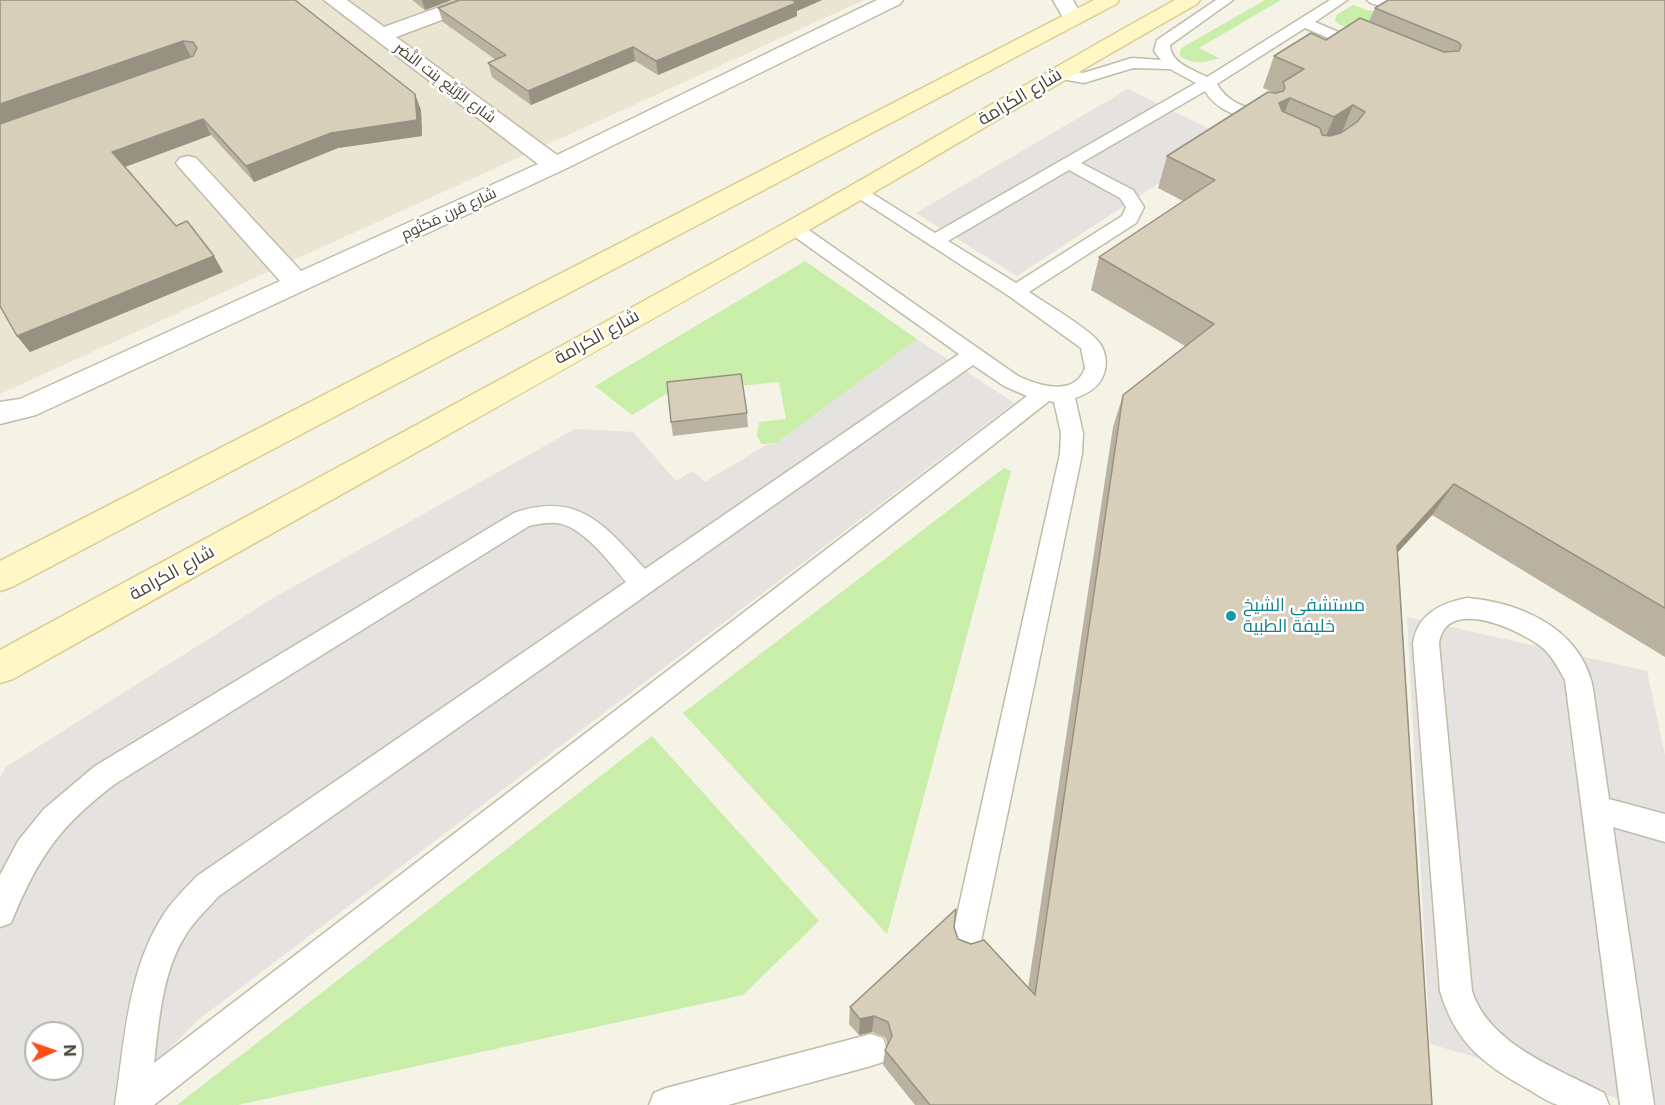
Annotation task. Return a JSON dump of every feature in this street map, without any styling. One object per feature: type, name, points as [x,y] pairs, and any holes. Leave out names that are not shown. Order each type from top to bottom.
[{"type":"main road","points":[[0,577],[1068,9],[1109,0]]},
{"type":"main road","name":"شارع الكرامة","points":[[0,668],[794,228],[856,190],[972,127],[1057,74],[1190,0]]},
{"type":"street","name":"شارع الرُّبَيِّع بِنت النَّضر","points":[[334,0],[555,165]]},
{"type":"street","points":[[381,35],[477,0]]},
{"type":"street","name":"شارع قرن مَكتُوم","points":[[0,413],[26,408],[555,165],[893,0]]},
{"type":"street","points":[[188,164],[297,284]]},
{"type":"lane","points":[[1173,65],[1162,51],[1162,43],[1226,0]]},
{"type":"lane","points":[[934,241],[1208,83],[1340,0]]},
{"type":"lane","points":[[1374,0],[1390,0]]},
{"type":"lane","points":[[1302,22],[1374,52]]},
{"type":"lane","points":[[1057,74],[1083,78],[1132,63],[1173,65],[1208,83],[1215,95],[1234,109],[1238,118],[1259,122]]},
{"type":"lane","points":[[1016,292],[1130,219],[1134,213],[1135,207],[1127,194],[1068,163]]},
{"type":"lane","points":[[794,228],[1011,381],[1026,389],[1054,393],[1080,388],[1091,380],[1097,368],[1096,356],[1090,344],[1016,292],[856,190]]},
{"type":"lane","points":[[133,1102],[152,977],[172,928],[188,906],[208,886],[974,354]]},
{"type":"lane","points":[[965,946],[1071,454],[1071,427],[1054,393]]},
{"type":"lane","points":[[133,1102],[1054,393]]},
{"type":"lane","points":[[0,912],[18,867],[34,840],[78,793],[522,519],[541,514],[560,514],[578,519],[644,584]]},
{"type":"lane","points":[[1592,1105],[1491,1046],[1474,1030],[1462,1010],[1456,991],[1426,656],[1427,638],[1434,624],[1448,614],[1466,609],[1488,610],[1511,616],[1533,627],[1553,642],[1569,660],[1578,680],[1637,1105]]},
{"type":"lane","points":[[1595,809],[1665,828]]},
{"type":"lane","points":[[666,1105],[871,1050]]},
{"type":"shaded area","points":[[0,0],[864,0],[0,394]]},
{"type":"shaded area","points":[[1128,89],[1228,138],[1017,276],[916,213]]},
{"type":"shaded area","points":[[917,339],[1014,403],[198,1020],[160,1058],[127,1105],[0,1105],[0,778],[6,767],[275,597],[575,429],[633,432],[676,481],[692,471],[705,482],[766,445],[777,443]]},
{"type":"shaded area","points":[[1407,617],[1647,671],[1665,755],[1665,1105],[1642,1105],[1430,1044]]},
{"type":"green space","points":[[1265,0],[1281,0],[1199,48],[1219,58],[1199,62],[1180,56],[1180,50],[1183,47]]},
{"type":"green space","points":[[1353,5],[1384,13],[1354,28],[1335,21],[1336,15]]},
{"type":"green space","points":[[805,261],[917,339],[777,443],[761,444],[757,436],[759,422],[786,419],[779,382],[668,393],[632,415],[595,386]]},
{"type":"green space","points":[[1004,468],[1011,471],[887,934],[683,713]]},
{"type":"green space","points":[[652,736],[819,921],[743,995],[238,1105],[177,1105]]},
{"type":"building","points":[[0,0],[295,0],[415,94],[417,120],[331,133],[246,166],[203,119],[112,152],[176,226],[187,221],[214,256],[17,336],[0,306],[0,124],[193,56],[197,48],[193,42],[183,41],[0,104]]},
{"type":"building","points":[[460,0],[792,0],[796,3],[656,61],[633,47],[528,91],[488,63],[506,55],[438,8]]},
{"type":"building","name":"مستشفي الشيخ خليفة الطبية","points":[[1388,0],[1665,0],[1665,608],[1454,484],[1397,546],[1432,1105],[930,1105],[885,1050],[892,1036],[888,1022],[874,1016],[860,1019],[850,1007],[956,909],[954,927],[958,939],[971,944],[984,940],[1035,995],[1123,395],[1214,324],[1099,257],[1215,180],[1167,156],[1268,92],[1283,91],[1285,88],[1283,82],[1304,69],[1274,56],[1311,33],[1326,40],[1360,18],[1444,52],[1459,51],[1461,45],[1458,42],[1375,8]],"holes":[[[1290,98],[1334,117],[1353,105],[1365,112],[1357,122],[1341,133],[1330,136],[1322,135],[1320,128],[1282,111],[1279,103]]]},
{"type":"building","points":[[741,374],[747,413],[671,422],[667,382]]},
{"type":"place","name":"مستشفي الشيخ خليفة الطبية","points":[[1231,616]]}]
